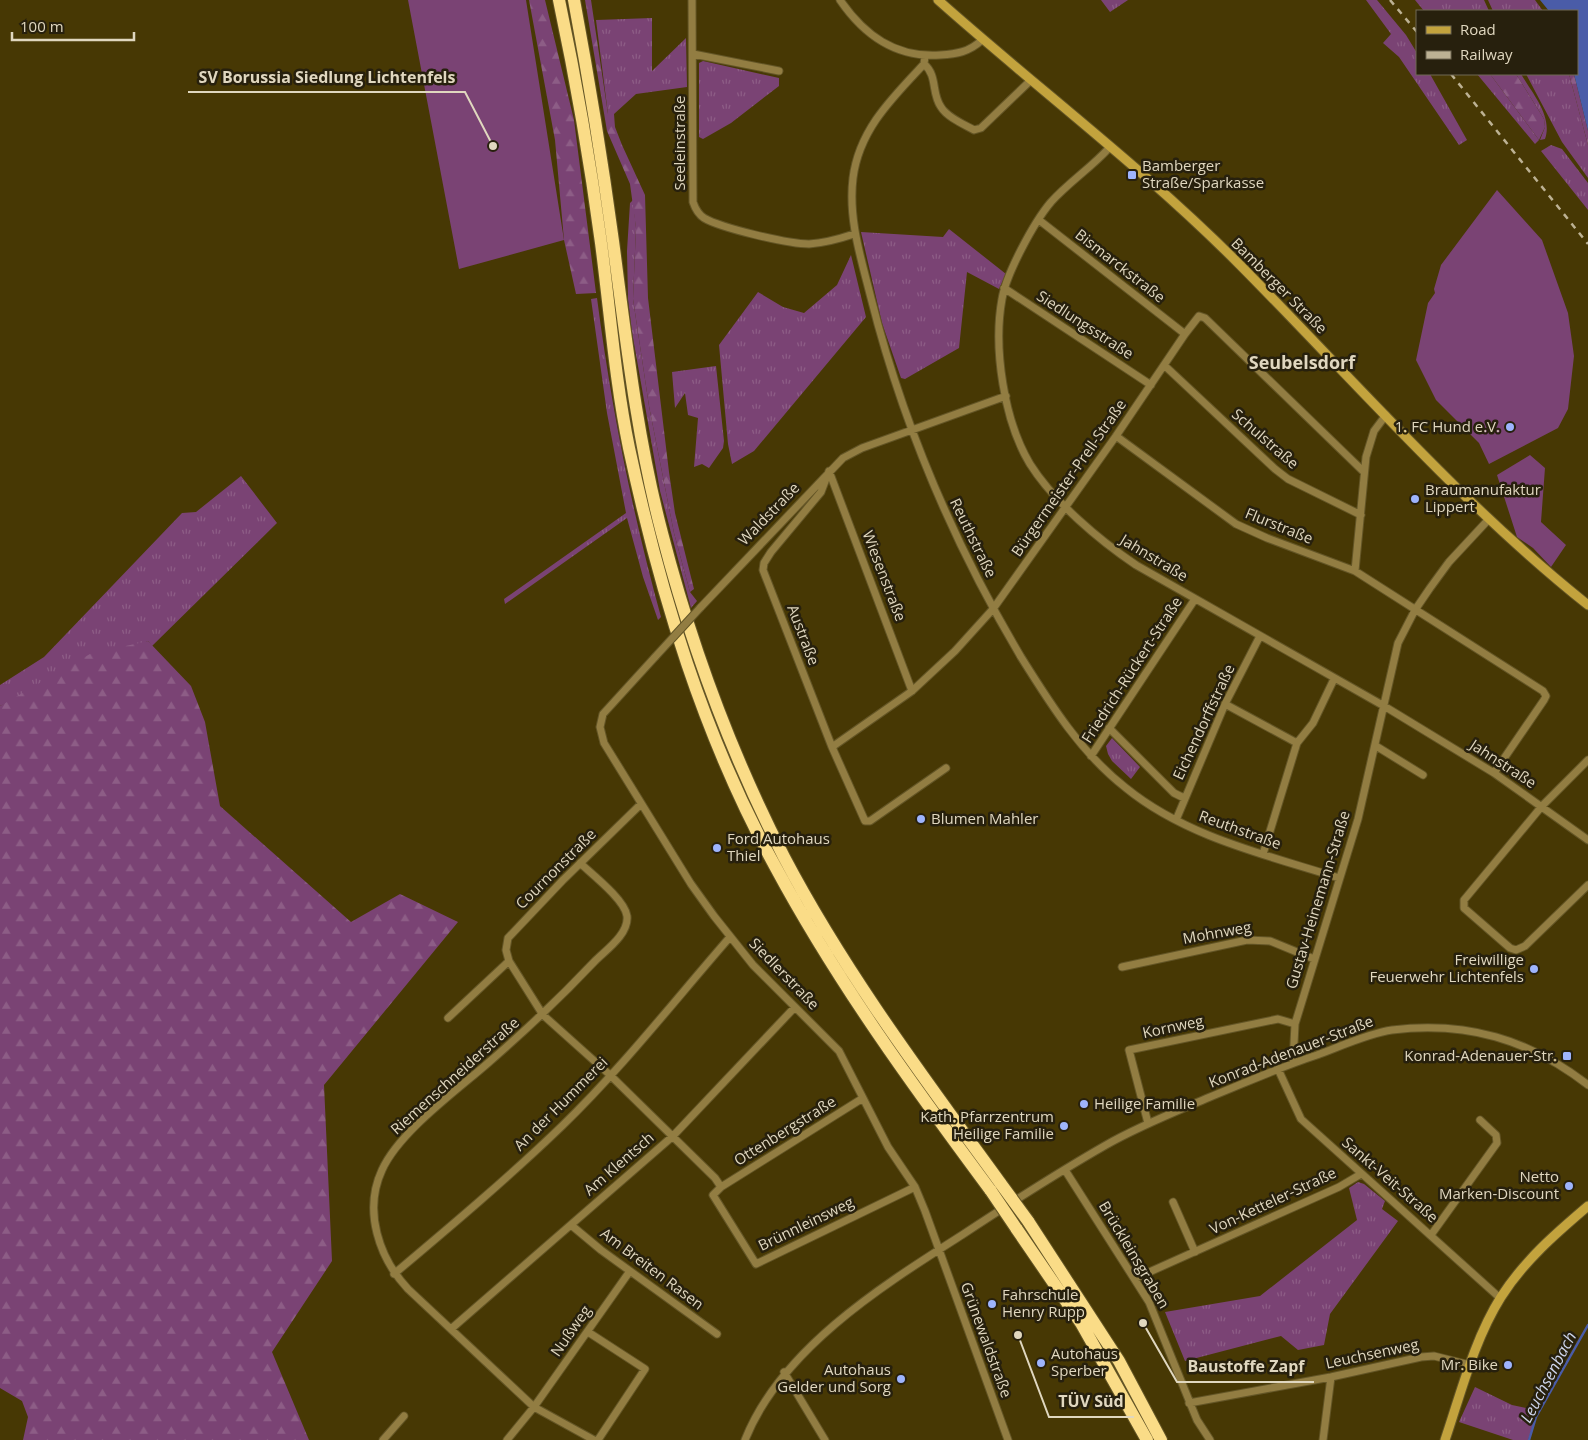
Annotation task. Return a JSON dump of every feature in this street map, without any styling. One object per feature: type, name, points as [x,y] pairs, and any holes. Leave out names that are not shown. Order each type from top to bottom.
[{"type":"highway","points":[[559,0],[586,140],[629,444],[649,536],[674,626],[696,689],[746,809],[774,866],[803,916],[866,1018],[996,1188]]},
{"type":"highway","points":[[574,0],[598,135],[642,441],[660,529],[686,622],[708,683],[756,798],[784,857],[842,958],[996,1188],[1119,1361],[1161,1440]]},
{"type":"highway","points":[[1022,1225],[1081,1323],[1147,1440]]},
{"type":"street","name":"Seeleinstraße","points":[[692,0],[693,202],[698,212],[704,218],[747,232],[788,242],[824,243],[854,234]]},
{"type":"street","points":[[840,0],[864,29],[880,42],[924,60],[962,53],[982,40]]},
{"type":"street","name":"Bamberger Straße","points":[[938,0],[1030,81],[1177,204],[1240,265],[1489,519],[1550,575],[1588,606]]},
{"type":"street","points":[[693,54],[778,72]]},
{"type":"street","points":[[924,60],[933,75],[940,106],[944,111],[974,130],[982,128],[1030,81]]},
{"type":"street","name":"Reuthstraße","points":[[924,60],[882,110],[864,138],[853,177],[854,234],[878,326],[911,429],[944,513],[993,610],[1058,715],[1091,756],[1127,789],[1176,820],[1213,837],[1339,878]]},
{"type":"street","name":"Jahnstraße","points":[[1110,148],[1051,202],[1039,220],[1004,288],[999,323],[1006,396],[1013,425],[1024,454],[1031,466],[1067,507],[1109,547],[1136,565],[1384,706],[1494,773],[1588,840]]},
{"type":"street","name":"Bismarckstraße","points":[[1039,220],[1185,334]]},
{"type":"street","name":"Siedlungsstraße","points":[[1004,288],[1151,385]]},
{"type":"street","name":"Bürgermeister-Prell-Straße","points":[[832,747],[912,691],[955,651],[993,610],[1067,507],[1185,334],[1200,316],[1205,318],[1364,472]]},
{"type":"street","name":"Schulstraße","points":[[1164,365],[1275,470],[1288,479],[1361,515]]},
{"type":"street","name":"Waldstraße","points":[[600,722],[608,706],[829,471],[853,451],[1006,396]]},
{"type":"street","points":[[1355,571],[1364,472],[1374,431],[1386,415]]},
{"type":"street","name":"Flurstraße","points":[[1116,436],[1236,524],[1355,571],[1546,696],[1494,773]]},
{"type":"street","name":"Wiesenstraße","points":[[829,471],[912,691]]},
{"type":"street","name":"Austraße","points":[[829,471],[821,492],[771,552],[764,563],[763,570],[832,747],[865,821],[870,821],[946,768]]},
{"type":"street","name":"Gustav-Heinemann-Straße","points":[[1293,1063],[1295,1024],[1358,819],[1398,643],[1415,610],[1448,562],[1489,519]]},
{"type":"street","name":"Friedrich-Rückert-Straße","points":[[1091,756],[1195,599]]},
{"type":"street","name":"Eichendorffstraße","points":[[1176,820],[1225,704],[1260,636]]},
{"type":"street","points":[[1263,854],[1297,743],[1313,723],[1334,679]]},
{"type":"street","points":[[1225,704],[1297,743]]},
{"type":"street","name":"Siedlerstraße","points":[[600,722],[600,732],[604,743],[691,884],[758,971],[839,1051],[888,1147],[915,1188],[939,1249]]},
{"type":"street","points":[[1109,728],[1174,794],[1184,798]]},
{"type":"street","points":[[1376,746],[1423,775]]},
{"type":"street","points":[[1588,760],[1542,806],[1464,900],[1464,908],[1510,948],[1516,950],[1525,946],[1588,885]]},
{"type":"street","name":"Cournonstraße","points":[[509,961],[506,944],[513,931],[641,804]]},
{"type":"street","name":"Riemenschneiderstraße","points":[[580,863],[624,906],[627,918],[626,926],[620,936],[543,1015],[401,1142],[382,1170],[376,1190],[374,1214],[379,1242],[394,1274],[534,1407],[594,1440]]},
{"type":"street","name":"An der Hummerei","points":[[394,1274],[487,1195],[562,1126],[610,1075],[730,937]]},
{"type":"street","name":"Mohnweg","points":[[1122,967],[1247,940],[1270,941],[1314,959]]},
{"type":"street","points":[[448,1018],[509,961],[543,1015],[610,1075],[673,1136],[721,1187]]},
{"type":"street","name":"Am Klentsch","points":[[451,1329],[673,1136],[795,1006]]},
{"type":"street","name":"Kornweg","points":[[1148,1123],[1129,1050],[1278,1019],[1295,1024]]},
{"type":"street","name":"Konrad-Adenauer-Straße","points":[[744,1440],[765,1399],[784,1372],[857,1307],[939,1249],[1107,1144],[1148,1123],[1293,1063],[1389,1030],[1421,1028],[1454,1029],[1490,1035],[1529,1047],[1564,1066],[1588,1084]]},
{"type":"street","name":"Sankt-Veit-Straße","points":[[1278,1069],[1301,1118],[1500,1298]]},
{"type":"street","name":"Ottenbergstraße","points":[[713,1194],[721,1187],[863,1098]]},
{"type":"street","points":[[1431,1235],[1497,1143],[1496,1135],[1480,1120]]},
{"type":"street","name":"Brückleinsgraben","points":[[1065,1170],[1136,1278],[1156,1315],[1189,1402],[1197,1420],[1210,1440]]},
{"type":"street","name":"Von-Ketteler-Straße","points":[[1136,1278],[1339,1188],[1361,1174]]},
{"type":"street","name":"Brünnleinsweg","points":[[713,1194],[756,1264],[915,1188]]},
{"type":"street","points":[[1173,1202],[1195,1252]]},
{"type":"street","points":[[1445,1440],[1470,1365],[1500,1298],[1539,1248],[1588,1206]]},
{"type":"street","name":"Am Breiten Rasen","points":[[571,1225],[630,1271],[717,1334]]},
{"type":"street","name":"Grünewaldstraße","points":[[939,1249],[1008,1440]]},
{"type":"street","name":"Nußweg","points":[[507,1440],[534,1407],[630,1271]]},
{"type":"street","points":[[588,1332],[645,1369],[598,1440]]},
{"type":"street","name":"Leuchsenweg","points":[[1189,1402],[1331,1378],[1434,1356],[1470,1365]]},
{"type":"street","points":[[784,1372],[825,1440]]},
{"type":"street","points":[[1323,1440],[1331,1378]]},
{"type":"street","points":[[383,1440],[404,1416]]},
{"type":"green space","points":[[408,0],[526,0],[564,240],[459,269]]},
{"type":"green space","points":[[529,0],[545,0],[574,120],[596,293],[576,294],[564,240],[555,140]]},
{"type":"green space","points":[[585,0],[591,0],[608,114],[614,114],[615,127],[645,195],[648,298],[675,513],[694,589],[690,592],[674,533],[649,406],[633,299],[636,228],[630,184],[607,131]]},
{"type":"green space","points":[[1101,0],[1128,0],[1110,12]]},
{"type":"green space","points":[[1366,0],[1377,0],[1406,35],[1416,51],[1416,75],[1431,75],[1467,140],[1459,145],[1399,57],[1383,43],[1391,34]]},
{"type":"green space","points":[[1415,0],[1484,0],[1489,10],[1423,10]]},
{"type":"green space","points":[[1488,0],[1535,0],[1542,10],[1493,10]]},
{"type":"green space","points":[[652,18],[652,71],[686,38],[687,87],[636,94],[614,114],[608,114],[596,20]]},
{"type":"green space","points":[[703,61],[779,78],[779,86],[731,123],[703,139],[699,137],[699,63]]},
{"type":"green space","points":[[1478,75],[1491,75],[1539,140],[1535,144]]},
{"type":"green space","points":[[1491,75],[1517,75],[1544,119],[1545,127],[1539,140]]},
{"type":"green space","points":[[1517,75],[1522,75],[1544,113],[1547,130],[1545,139],[1540,140],[1545,127],[1544,119]]},
{"type":"green space","points":[[1527,75],[1569,75],[1588,145],[1588,178],[1562,142]]},
{"type":"green space","points":[[1569,75],[1574,75],[1588,131],[1588,145]]},
{"type":"green space","points":[[1551,145],[1562,149],[1588,183],[1588,210],[1541,151]]},
{"type":"green space","points":[[1497,190],[1542,240],[1568,313],[1574,356],[1568,409],[1558,428],[1489,464],[1479,443],[1436,400],[1416,360],[1428,303],[1435,293],[1434,289],[1441,265]]},
{"type":"green space","points":[[633,200],[636,228],[633,299],[649,406],[674,533],[690,592],[697,601],[691,608],[660,491],[632,332],[628,299],[627,251],[630,203]]},
{"type":"green space","points":[[949,229],[1006,274],[999,289],[967,272],[959,348],[905,379],[901,378],[882,323],[861,232],[943,237]]},
{"type":"green space","points":[[851,255],[866,317],[754,451],[732,464],[728,444],[719,345],[758,292],[783,307],[804,313],[837,285]]},
{"type":"green space","points":[[597,298],[616,419],[641,538],[661,617],[658,620],[643,577],[627,518],[505,604],[504,599],[626,513],[607,413],[591,299]]},
{"type":"green space","points":[[716,366],[724,441],[723,448],[709,468],[702,464],[694,467],[698,418],[688,415],[685,393],[675,408],[672,372]]},
{"type":"green space","points":[[1530,455],[1545,468],[1541,522],[1566,545],[1551,567],[1533,548],[1517,537],[1497,475]]},
{"type":"green space","points":[[241,476],[277,523],[152,646],[148,641],[0,706],[0,685],[44,657],[182,513],[196,512]]},
{"type":"green space","points":[[148,641],[191,686],[205,722],[220,806],[351,922],[400,894],[458,922],[324,1085],[332,1261],[272,1352],[309,1440],[23,1440],[28,1417],[22,1401],[0,1388],[0,706],[90,654]]},
{"type":"green space","points":[[1112,738],[1140,767],[1131,779],[1112,761],[1108,754],[1106,746]]},
{"type":"green space","points":[[1358,1182],[1364,1184],[1385,1201],[1382,1209],[1398,1221],[1330,1314],[1324,1345],[1298,1350],[1281,1336],[1185,1361],[1165,1312],[1260,1296],[1357,1220],[1349,1188]]},
{"type":"green space","points":[[1475,1387],[1512,1405],[1535,1410],[1539,1407],[1528,1440],[1513,1440],[1459,1422]]},
{"type":"water","points":[[1540,0],[1588,0],[1588,131],[1574,75],[1578,75],[1578,10],[1548,10]]},
{"type":"waterway","name":"Leuchsenbach","points":[[1529,1440],[1536,1417],[1588,1325]]},
{"type":"railway","points":[[1390,0],[1416,31]]},
{"type":"railway","points":[[1452,75],[1588,244]]},
{"type":"place","name":"SV Borussia Siedlung Lichtenfels","points":[[493,146]]},
{"type":"place","name":"Bamberger Straße/Sparkasse","points":[[1132,175]]},
{"type":"place","name":"1. FC Hund e.V.","points":[[1510,427]]},
{"type":"place","name":"Braumanufaktur Lippert","points":[[1415,499]]},
{"type":"place","name":"Blumen Mahler","points":[[921,819]]},
{"type":"place","name":"Ford Autohaus Thiel","points":[[717,848]]},
{"type":"place","name":"Freiwillige Feuerwehr Lichtenfels","points":[[1534,969]]},
{"type":"place","name":"Konrad-Adenauer-Str.","points":[[1567,1056]]},
{"type":"place","name":"Heilige Familie","points":[[1084,1104]]},
{"type":"place","name":"Kath. Pfarrzentrum Heilige Familie","points":[[1064,1126]]},
{"type":"place","name":"Netto Marken-Discount","points":[[1569,1186]]},
{"type":"place","name":"Fahrschule Henry Rupp","points":[[992,1304]]},
{"type":"place","name":"Baustoffe Zapf","points":[[1143,1323]]},
{"type":"place","name":"TÜV Süd","points":[[1018,1335]]},
{"type":"place","name":"Autohaus Sperber","points":[[1041,1363]]},
{"type":"place","name":"Mr. Bike","points":[[1508,1365]]},
{"type":"place","name":"Autohaus Gelder und Sorg","points":[[901,1379]]},
{"type":"district","name":"Seubelsdorf","points":[[1302,363]]}]
